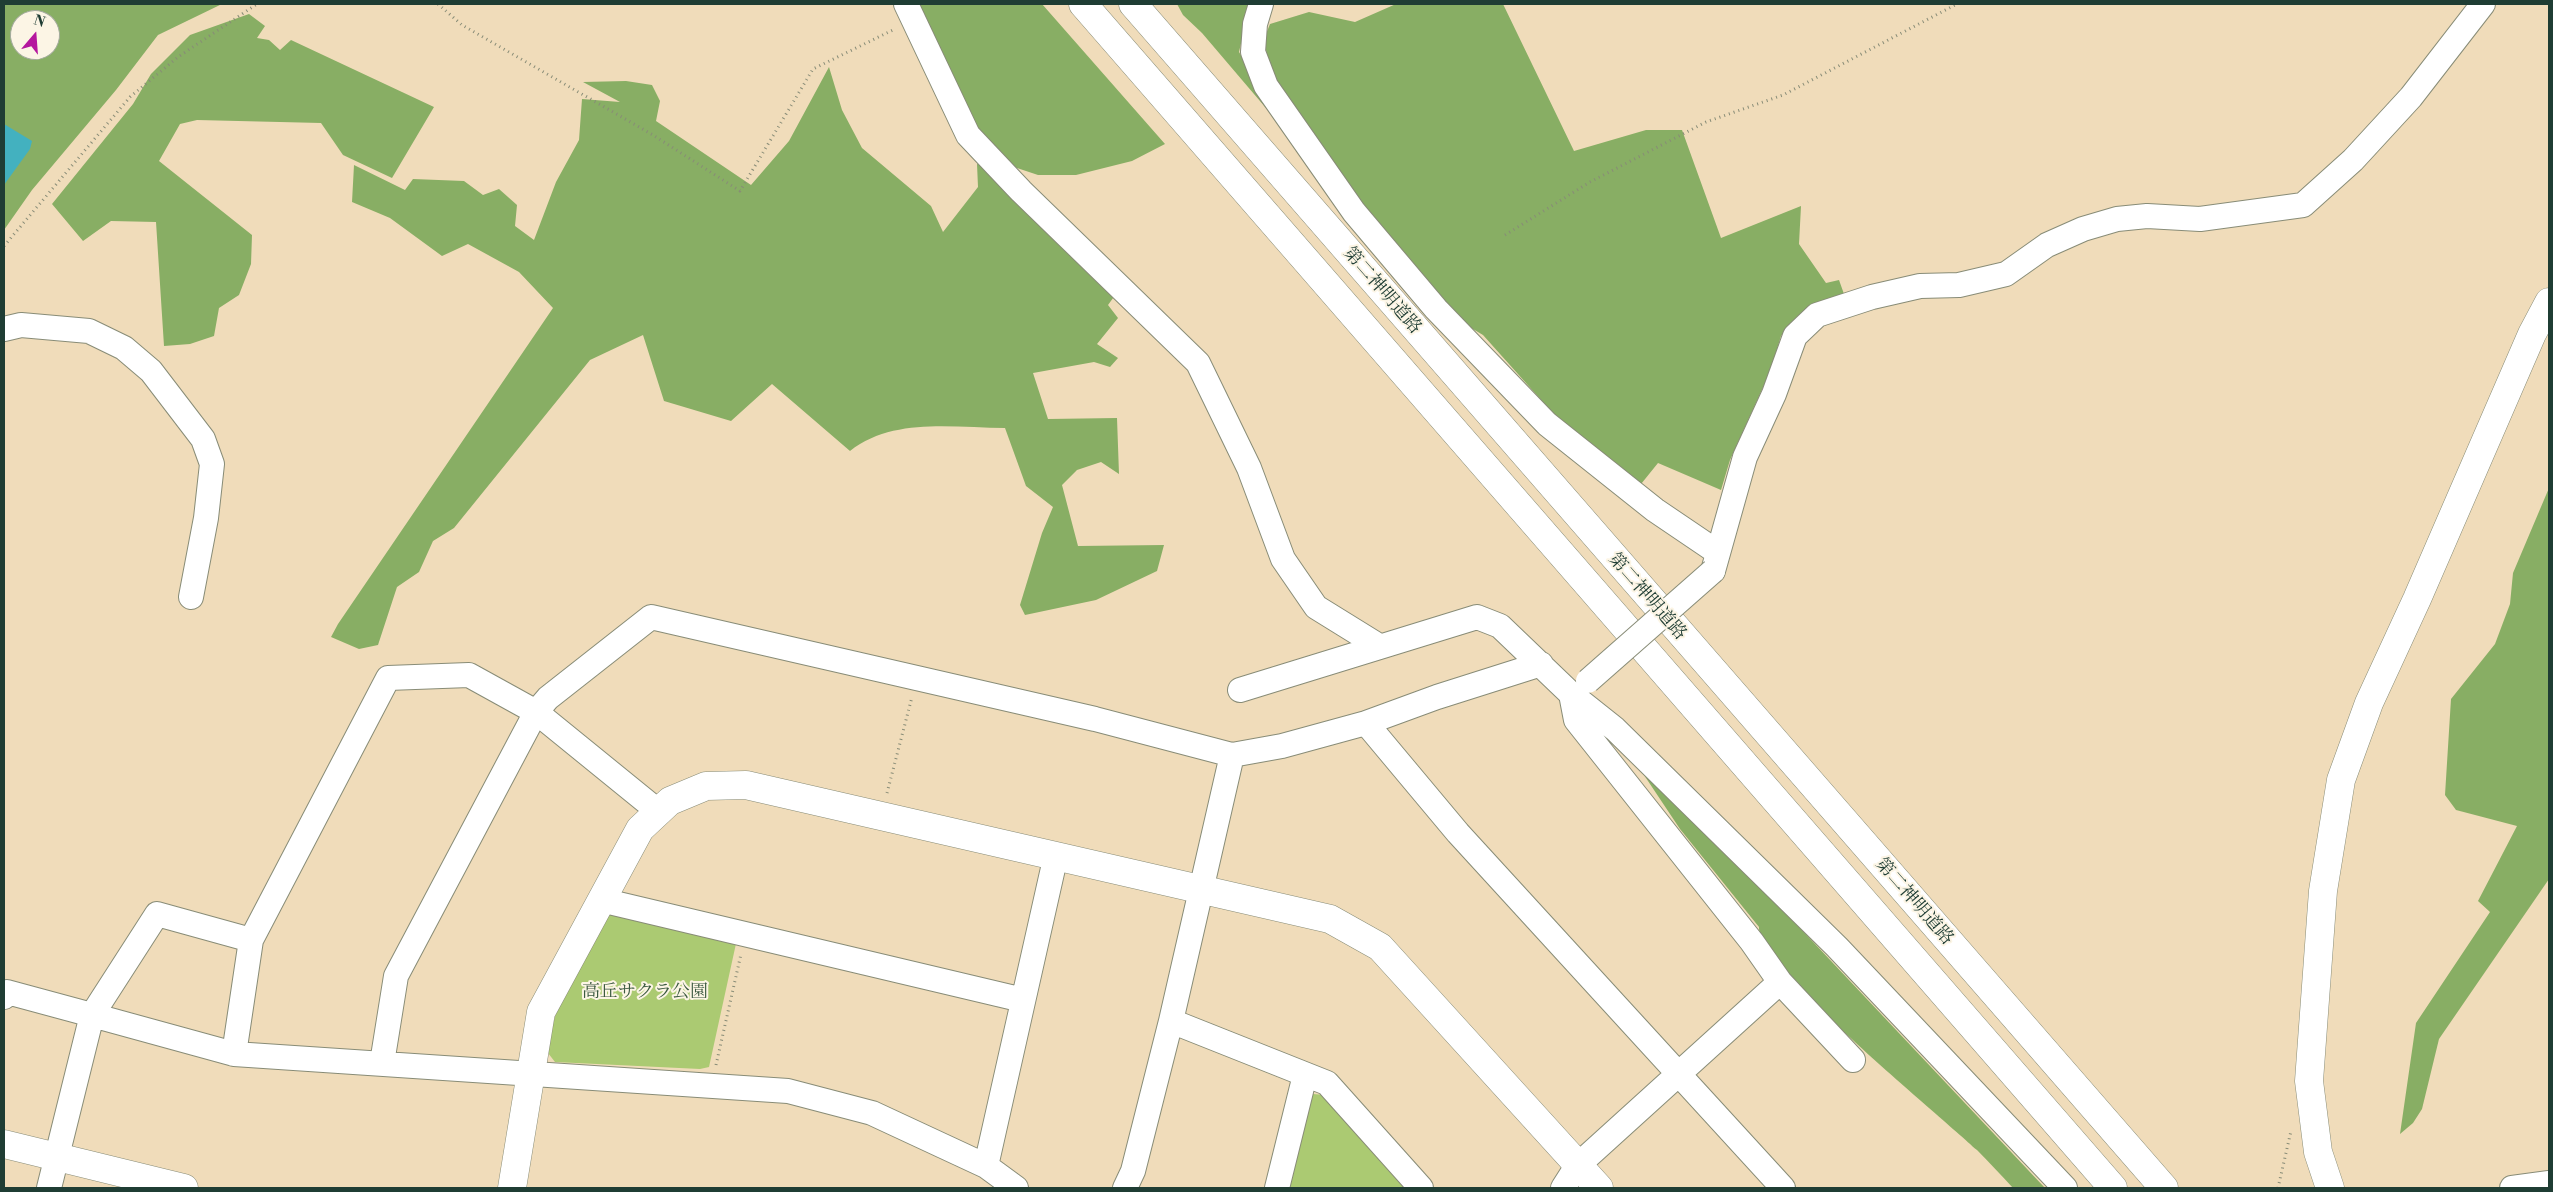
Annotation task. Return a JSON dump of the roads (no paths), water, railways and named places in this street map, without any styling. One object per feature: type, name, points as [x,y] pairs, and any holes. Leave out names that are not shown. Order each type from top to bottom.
[{"type":"main road","name":"第二神明道路","points":[[1083,4],[2113,1188]]},
{"type":"main road","name":"第二神明道路","points":[[1132,4],[2164,1188]]},
{"type":"main road","points":[[2330,1188],[2318,1152],[2309,1081],[2322,900],[2341,780],[2369,703],[2421,590],[2532,334],[2549,302]]},
{"type":"main road","points":[[512,1188],[541,1012],[640,829],[670,800],[706,786],[746,785],[1330,919],[1380,947],[1570,1177],[1599,1188]]},
{"type":"main road","points":[[4,1144],[184,1188]]},
{"type":"street","points":[[1261,4],[1255,24],[1253,52],[1266,86],[1354,212],[1436,309],[1548,424],[1655,510],[1715,562]]},
{"type":"street","points":[[1853,1060],[1780,982],[1752,942],[1576,720],[1580,688],[1715,562],[1745,458],[1774,394],[1795,336],[1817,315],[1872,297],[1920,286],[1959,285],[2006,274],[2047,245],[2083,228],[2117,219],[2147,216],[2200,219],[2303,205],[2353,160],[2411,97],[2483,4]]},
{"type":"street","points":[[910,12],[968,135],[1021,191],[1198,363],[1249,468],[1283,559],[1316,606],[1379,646]]},
{"type":"street","points":[[4,328],[21,325],[88,331],[124,348],[151,371],[203,439],[212,464],[206,518],[191,596]]},
{"type":"street","points":[[382,1063],[396,976],[536,712],[548,698],[651,617],[1095,719],[1232,755],[1282,746],[1366,723],[1437,697],[1541,664]]},
{"type":"street","points":[[1240,690],[1477,617],[1500,626],[1541,664],[1580,688],[1615,730],[1837,947],[2065,1188]]},
{"type":"street","points":[[234,1054],[251,940],[388,678],[469,675],[536,712],[659,812]]},
{"type":"street","points":[[1366,723],[1458,833],[1678,1071],[1783,1188]]},
{"type":"street","points":[[1125,1188],[1133,1171],[1171,1021],[1232,755]]},
{"type":"street","points":[[986,1166],[1056,855]]},
{"type":"street","points":[[601,900],[1023,1000]]},
{"type":"street","points":[[49,1188],[92,1015],[157,914],[251,940]]},
{"type":"street","points":[[1570,1177],[1678,1071],[1780,982]]},
{"type":"street","points":[[4,997],[7,992],[234,1054],[788,1091],[872,1113],[986,1166],[1016,1188]]},
{"type":"street","points":[[1171,1021],[1327,1082],[1421,1188]]},
{"type":"street","points":[[1277,1188],[1305,1075]]},
{"type":"street","points":[[2512,1188],[2549,1183]]},
{"type":"water","points":[[4,124],[32,141],[30,149],[4,185]]},
{"type":"park label","name":"高丘サクラ公園","points":[[645,993]]}]
